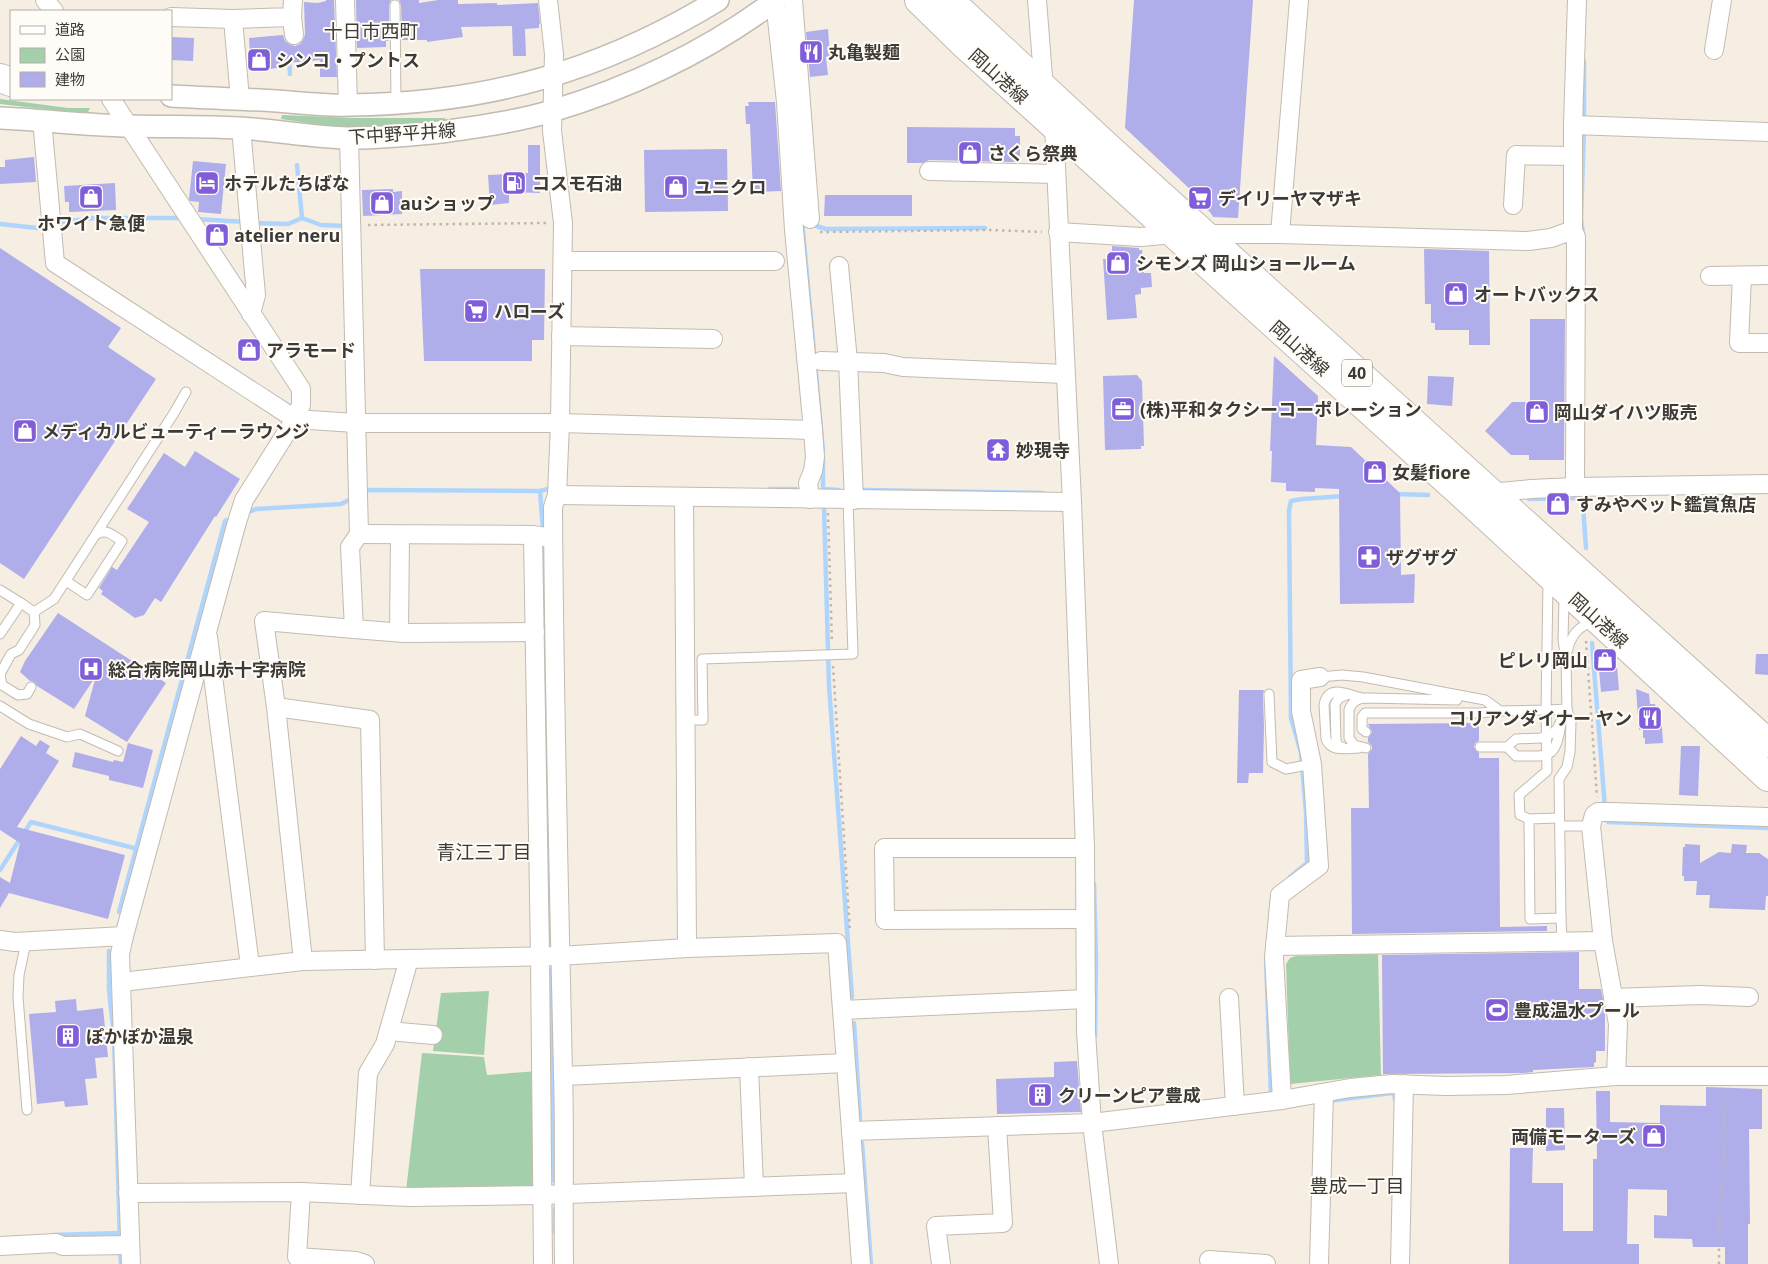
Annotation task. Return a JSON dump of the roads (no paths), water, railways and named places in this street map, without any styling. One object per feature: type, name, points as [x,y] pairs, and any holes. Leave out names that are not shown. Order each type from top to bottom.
[{"type":"main road","name":"岡山港線","points":[[919,0],[1174,234],[1482,499]]},
{"type":"main road","name":"岡山港線","points":[[949,0],[1044,89],[1205,234],[1562,576],[1768,743]]},
{"type":"main road","name":"岡山港線","points":[[1562,576],[1592,628],[1768,777]]},
{"type":"street","points":[[45,0],[53,10]]},
{"type":"street","points":[[345,0],[348,106]]},
{"type":"street","points":[[548,0],[554,54],[552,131],[563,223],[560,423],[557,495],[553,507],[553,538],[559,956],[564,1076],[564,1264]]},
{"type":"street","name":"下中野平井線","points":[[172,96],[348,106],[478,94],[525,85],[595,62],[679,24],[718,0]]},
{"type":"street","points":[[781,0],[812,225]]},
{"type":"street","points":[[781,0],[794,230],[815,457],[813,471],[808,483],[810,499]]},
{"type":"street","name":"下中野平井線","points":[[0,118],[128,126],[241,128],[349,138],[411,135],[456,130],[552,111],[608,92],[664,68],[700,49],[781,0]]},
{"type":"street","points":[[1037,0],[1044,89]]},
{"type":"street","points":[[1280,234],[1300,0]]},
{"type":"street","points":[[1575,487],[1576,238],[1573,230],[1573,156],[1581,125],[1577,0]]},
{"type":"street","points":[[1714,50],[1722,0]]},
{"type":"street","points":[[172,17],[233,18],[289,13],[294,35]]},
{"type":"street","points":[[233,18],[240,99]]},
{"type":"street","points":[[112,100],[301,389],[301,405],[295,419],[244,500],[207,629],[120,954],[128,1193],[124,1245],[130,1264]]},
{"type":"street","points":[[42,120],[55,263],[295,419],[355,423],[560,423],[813,430]]},
{"type":"street","points":[[1054,125],[1072,502],[1085,848],[1086,1032],[1098,1122],[1109,1264]]},
{"type":"street","points":[[1581,125],[1768,132]]},
{"type":"street","points":[[241,128],[256,295],[251,314]]},
{"type":"street","points":[[349,138],[359,534],[350,547],[354,629]]},
{"type":"street","points":[[1513,205],[1516,156],[1573,156]]},
{"type":"street","points":[[929,171],[1056,174]]},
{"type":"street","points":[[1058,232],[1141,236],[1174,234],[1280,234],[1528,241],[1551,238],[1573,230]]},
{"type":"street","points":[[563,261],[775,261]]},
{"type":"street","points":[[839,266],[848,361],[851,500]]},
{"type":"street","points":[[1710,276],[1768,275]]},
{"type":"street","points":[[1742,276],[1739,343],[1768,343]]},
{"type":"street","points":[[561,336],[713,339]]},
{"type":"street","points":[[821,361],[884,363],[903,367],[1065,374]]},
{"type":"street","points":[[1482,499],[1531,488],[1768,484]]},
{"type":"street","points":[[557,495],[1072,502]]},
{"type":"street","points":[[684,497],[687,948]]},
{"type":"street","points":[[359,534],[533,535],[553,538]]},
{"type":"street","points":[[399,632],[400,535]]},
{"type":"street","points":[[533,535],[543,1264]]},
{"type":"street","points":[[303,961],[276,708],[264,621],[399,632],[535,632]]},
{"type":"street","points":[[207,629],[250,966]]},
{"type":"street","points":[[1275,1101],[1274,957],[1280,895],[1318,866],[1301,711],[1301,680],[1320,677]]},
{"type":"street","points":[[276,708],[370,720],[375,960]]},
{"type":"street","points":[[1616,1076],[1618,1024],[1603,941],[1600,816],[1768,817]]},
{"type":"street","points":[[1085,848],[884,848],[885,920],[1085,919]]},
{"type":"street","points":[[0,940],[26,942],[124,936]]},
{"type":"street","points":[[1275,946],[1603,941]]},
{"type":"street","points":[[122,982],[303,961],[559,956],[687,948],[837,943],[861,1264]]},
{"type":"street","points":[[360,1195],[368,1073],[385,1044],[409,959]]},
{"type":"street","points":[[1613,998],[1700,995],[1749,997]]},
{"type":"street","points":[[1229,998],[1235,1106]]},
{"type":"street","points":[[842,1010],[1086,999]]},
{"type":"street","points":[[389,1031],[433,1035]]},
{"type":"street","points":[[564,1076],[846,1063]]},
{"type":"street","points":[[749,1067],[754,1187]]},
{"type":"street","points":[[850,1131],[1098,1122],[1275,1101],[1323,1098],[1350,1088],[1404,1084],[1446,1086],[1506,1085],[1616,1076],[1768,1076]]},
{"type":"street","points":[[1400,1264],[1404,1084]]},
{"type":"street","points":[[1319,1264],[1323,1098]]},
{"type":"street","points":[[941,1264],[936,1226],[1003,1223],[997,1126]]},
{"type":"street","points":[[128,1193],[301,1192],[409,1197],[542,1195],[855,1183]]},
{"type":"street","points":[[301,1192],[297,1256],[356,1261],[365,1264]]},
{"type":"street","points":[[0,1246],[56,1244],[63,1246],[124,1245]]},
{"type":"street","points":[[1210,1260],[1266,1264]]},
{"type":"lane","points":[[395,5],[396,103]]},
{"type":"lane","points":[[34,612],[54,599],[186,392]]},
{"type":"lane","points":[[685,720],[703,720],[702,659],[853,654],[851,500]]},
{"type":"lane","points":[[66,581],[87,595],[122,541],[107,531],[97,534]]},
{"type":"lane","points":[[1562,942],[1559,822],[1559,779],[1567,767],[1570,752],[1571,722],[1567,709],[1562,576],[1548,584],[1547,771],[1519,796],[1520,815],[1529,819],[1559,822],[1600,816]]},
{"type":"lane","points":[[0,590],[34,612]]},
{"type":"lane","points":[[0,634],[21,603]]},
{"type":"lane","points":[[31,687],[26,694],[18,695],[2,685],[0,674],[11,654],[19,650],[35,625],[34,612]]},
{"type":"lane","points":[[1566,659],[1569,642],[1574,634],[1585,624],[1592,628]]},
{"type":"lane","points":[[1320,677],[1342,675],[1363,677],[1485,700],[1500,711]]},
{"type":"lane","points":[[1362,698],[1350,706],[1348,714],[1349,738],[1354,745],[1363,748],[1333,748],[1327,742],[1324,705],[1327,696],[1332,692],[1340,691],[1346,695],[1362,698],[1485,700]]},
{"type":"lane","points":[[1269,694],[1272,762],[1286,769],[1306,765]]},
{"type":"lane","points":[[0,706],[28,724],[67,737],[80,734],[118,751]]},
{"type":"lane","points":[[1366,732],[1362,729],[1362,717],[1366,713],[1480,713],[1567,709]]},
{"type":"lane","points":[[1480,747],[1507,747],[1516,739],[1541,738],[1554,733],[1567,709]]},
{"type":"lane","points":[[1507,747],[1516,756],[1542,756],[1547,754],[1555,749],[1561,722]]},
{"type":"lane","points":[[1529,819],[1530,919],[1561,918]]},
{"type":"lane","points":[[26,942],[19,975],[18,997],[26,1110]]},
{"type":"waterway","points":[[289,59],[290,74]]},
{"type":"waterway","points":[[1584,61],[1584,121]]},
{"type":"waterway","points":[[1583,236],[1581,218],[1584,129]]},
{"type":"waterway","points":[[297,165],[302,218]]},
{"type":"waterway","points":[[63,222],[94,218],[184,218]]},
{"type":"waterway","points":[[254,223],[288,224],[302,218],[321,225],[345,226]]},
{"type":"waterway","points":[[195,219],[247,222]]},
{"type":"waterway","points":[[802,220],[823,451]]},
{"type":"waterway","points":[[0,224],[37,228]]},
{"type":"waterway","points":[[810,224],[826,229],[985,228]]},
{"type":"waterway","points":[[823,459],[823,491]]},
{"type":"waterway","points":[[543,529],[540,491],[552,488]]},
{"type":"waterway","points":[[770,489],[796,489]]},
{"type":"waterway","points":[[823,489],[839,490]]},
{"type":"waterway","points":[[362,493],[366,490],[540,491]]},
{"type":"waterway","points":[[864,490],[1043,493]]},
{"type":"waterway","points":[[1582,491],[1586,548]]},
{"type":"waterway","points":[[1395,494],[1428,495]]},
{"type":"waterway","points":[[1290,877],[1307,863],[1306,813],[1301,753],[1291,718],[1289,510],[1291,501],[1344,496]]},
{"type":"waterway","points":[[246,513],[256,509],[341,504],[353,498]]},
{"type":"waterway","points":[[1529,499],[1582,498]]},
{"type":"waterway","points":[[824,507],[829,686],[852,997]]},
{"type":"waterway","points":[[119,912],[225,521],[234,518]]},
{"type":"waterway","points":[[543,550],[551,942]]},
{"type":"waterway","points":[[1592,643],[1605,808]]},
{"type":"waterway","points":[[1606,816],[1608,822],[1768,828]]},
{"type":"waterway","points":[[0,870],[31,822],[138,849]]},
{"type":"waterway","points":[[1094,884],[1096,958],[1095,1036]]},
{"type":"waterway","points":[[109,951],[109,990],[114,1037],[120,1242]]},
{"type":"waterway","points":[[1266,958],[1271,1098]]},
{"type":"waterway","points":[[551,970],[554,1181]]},
{"type":"waterway","points":[[854,1023],[860,1119]]},
{"type":"waterway","points":[[1328,1101],[1392,1093],[1396,1102]]},
{"type":"waterway","points":[[862,1143],[871,1264]]},
{"type":"waterway","points":[[555,1209],[555,1232]]},
{"type":"waterway","points":[[53,1235],[119,1233]]},
{"type":"waterway","points":[[120,1249],[121,1264]]},
{"type":"place","name":"丸亀製麺","points":[[811,52]]},
{"type":"place","name":"シンコ・プントス","points":[[259,60]]},
{"type":"place","name":"さくら祭典","points":[[970,153]]},
{"type":"place","name":"ホテルたちばな","points":[[207,183]]},
{"type":"place","name":"コスモ石油","points":[[514,183]]},
{"type":"place","name":"ユニクロ","points":[[676,187]]},
{"type":"place","name":"ホワイト急便","points":[[91,197]]},
{"type":"place","name":"デイリーヤマザキ","points":[[1200,198]]},
{"type":"place","name":"auショップ","points":[[382,203]]},
{"type":"place","name":"atelier neru","points":[[217,235]]},
{"type":"place","name":"シモンズ 岡山ショールーム","points":[[1118,263]]},
{"type":"place","name":"オートバックス","points":[[1456,294]]},
{"type":"place","name":"ハローズ","points":[[476,311]]},
{"type":"place","name":"アラモード","points":[[249,350]]},
{"type":"place","name":"(株)平和タクシーコーポレーション","points":[[1123,409]]},
{"type":"place","name":"岡山ダイハツ販売","points":[[1537,412]]},
{"type":"place","name":"メディカルビューティーラウンジ","points":[[25,431]]},
{"type":"place","name":"妙現寺","points":[[998,450]]},
{"type":"place","name":"女髪fiore","points":[[1375,472]]},
{"type":"place","name":"すみやペット鑑賞魚店","points":[[1558,504]]},
{"type":"place","name":"ザグザグ","points":[[1369,557]]},
{"type":"place","name":"ピレリ岡山","points":[[1605,660]]},
{"type":"place","name":"総合病院岡山赤十字病院","points":[[91,669]]},
{"type":"place","name":"コリアンダイナー ヤン","points":[[1650,718]]},
{"type":"place","name":"豊成温水プール","points":[[1497,1010]]},
{"type":"place","name":"ぽかぽか温泉","points":[[68,1036]]},
{"type":"place","name":"クリーンピア豊成","points":[[1040,1095]]},
{"type":"place","name":"両備モーターズ","points":[[1654,1136]]},
{"type":"district","name":"十日市西町","points":[[371,31]]},
{"type":"district","name":"青江三丁目","points":[[484,852]]},
{"type":"district","name":"豊成一丁目","points":[[1357,1186]]}]
